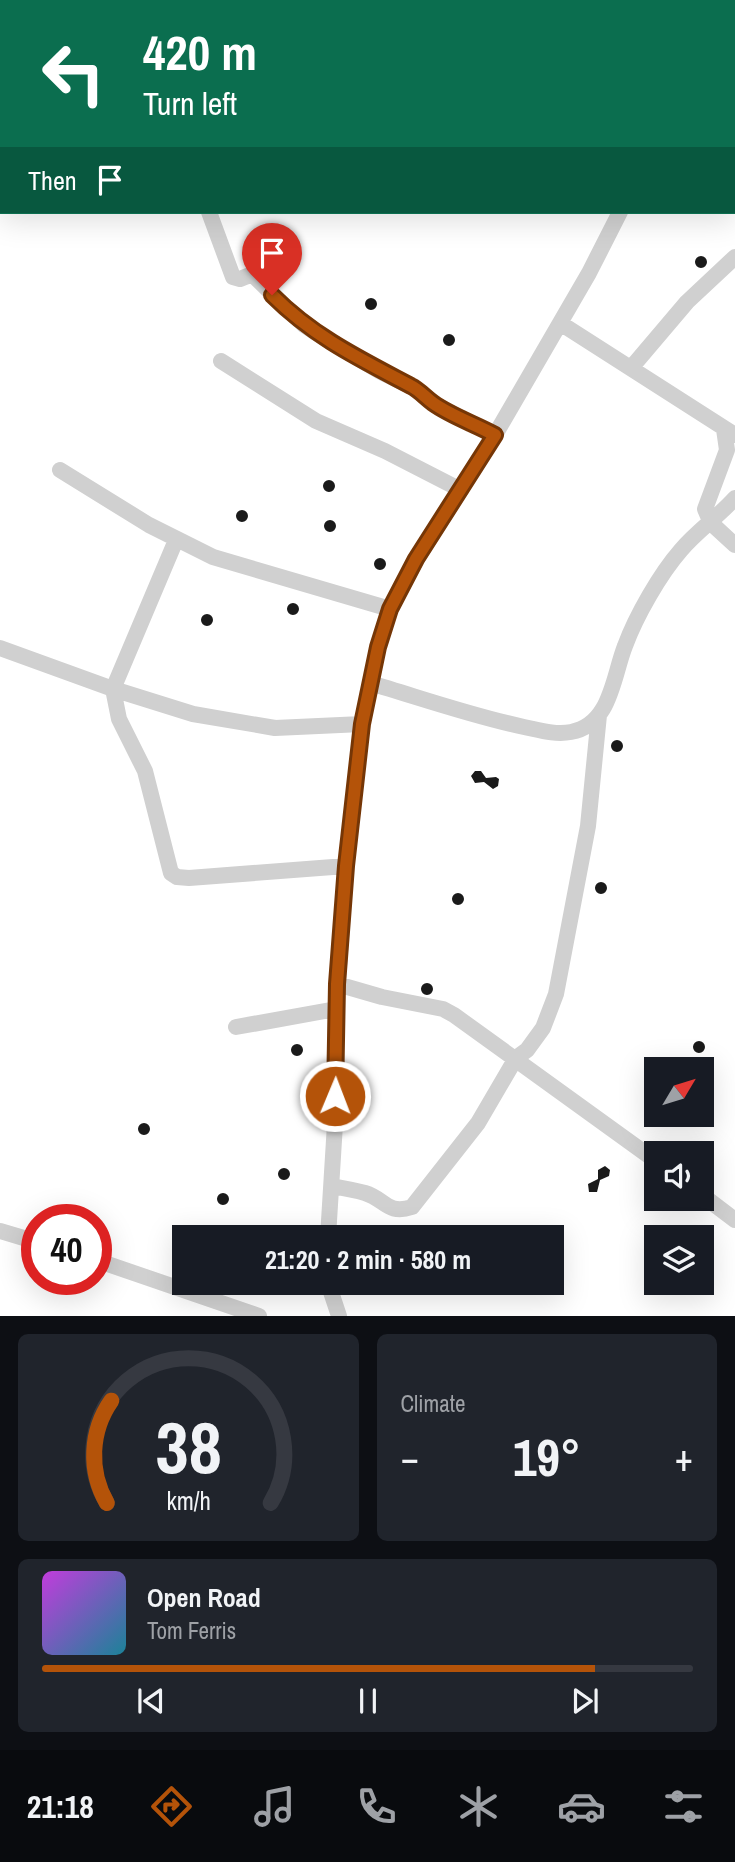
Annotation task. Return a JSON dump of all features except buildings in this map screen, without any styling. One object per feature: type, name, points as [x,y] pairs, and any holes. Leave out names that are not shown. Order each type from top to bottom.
[{"type":"street","points":[[210,214],[233,277],[255,277],[304,325],[379,371],[414,387],[434,404],[495,435]]},
{"type":"street","points":[[329,1225],[337,984],[346,866],[362,724],[390,609],[416,559],[495,435],[589,273],[619,214]]},
{"type":"street","points":[[631,368],[687,302],[735,257]]},
{"type":"street","points":[[560,323],[729,432],[727,450],[705,503],[710,523],[735,545]]},
{"type":"street","points":[[221,361],[316,421],[461,490]]},
{"type":"street","points":[[60,470],[176,540],[213,557],[390,609]]},
{"type":"street","points":[[370,683],[504,723],[553,733],[583,728],[599,715],[610,698],[625,645],[679,552],[735,498]]},
{"type":"street","points":[[176,540],[113,689],[119,719],[150,786],[171,873],[177,877],[189,878],[346,866]]},
{"type":"street","points":[[0,648],[113,689],[193,714],[275,727],[362,724]]},
{"type":"street","points":[[332,1186],[369,1194],[389,1208],[412,1207],[478,1123],[516,1058],[527,1050],[543,1028],[556,994],[588,826],[599,715]]},
{"type":"street","points":[[337,984],[382,998],[443,1009],[454,1015],[644,1152]]},
{"type":"street","points":[[236,1027],[336,1009]]},
{"type":"street","points":[[714,1204],[735,1220]]},
{"type":"street","points":[[0,1231],[21,1237]]},
{"type":"street","points":[[112,1266],[258,1316]]},
{"type":"street","points":[[332,1295],[339,1316]]},
{"type":"route","points":[[272,295],[304,325],[327,340],[379,371],[414,387],[434,404],[495,435],[416,559],[390,609],[378,647],[362,724],[354,815],[346,866],[337,984],[335,1096]]}]
